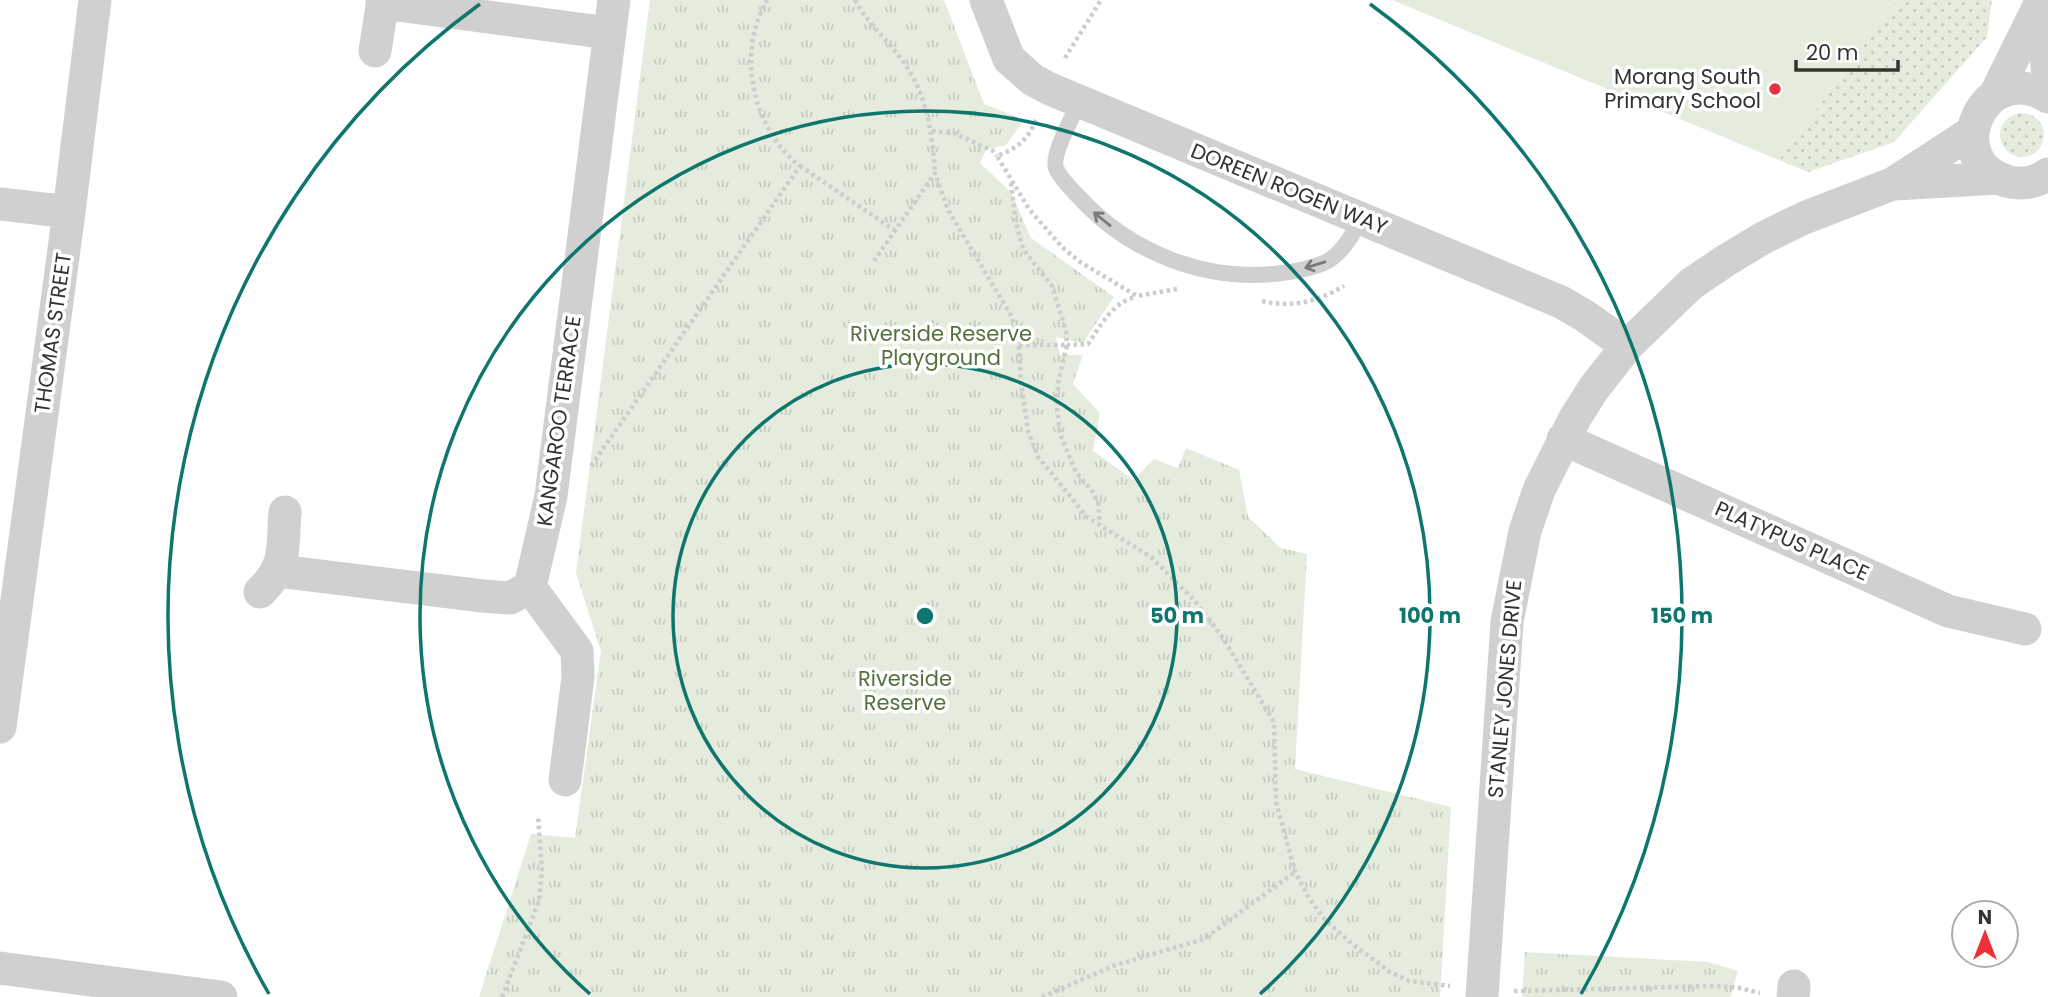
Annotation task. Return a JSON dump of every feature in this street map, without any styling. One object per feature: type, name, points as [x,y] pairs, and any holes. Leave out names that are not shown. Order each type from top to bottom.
[{"type":"street","name":"THOMAS STREET","points":[[0,727],[4,665],[69,212],[95,0]]},
{"type":"street","name":"KANGAROO TERRACE","points":[[530,587],[551,495],[614,0]]},
{"type":"street","name":"DOREEN ROGEN WAY","points":[[986,0],[1009,59],[1033,80],[1079,103],[1561,302],[1627,346]]},
{"type":"street","points":[[374,51],[382,1],[609,33]]},
{"type":"street","points":[[2040,2],[2048,75]]},
{"type":"street","points":[[1995,95],[2040,2]]},
{"type":"street","points":[[1999,178],[1979,159],[1974,146],[1972,132],[1976,118],[1984,105],[1995,95],[2009,89],[2039,91],[2048,97]]},
{"type":"street","name":"STANLEY JONES DRIVE","points":[[1482,993],[1507,622],[1525,531],[1539,491],[1563,439],[1594,388],[1627,346],[1691,284],[1763,238],[1804,218],[1892,184],[1972,132]]},
{"type":"street","name":"STANLEY JONES DRIVE","points":[[1892,184],[1999,178],[2021,183],[2046,178]]},
{"type":"street","points":[[0,204],[69,212]]},
{"type":"street","name":"PLATYPUS PLACE","points":[[1563,439],[1948,611],[2025,629]]},
{"type":"street","points":[[285,512],[269,582],[510,598],[530,587],[577,651],[578,677],[565,780]]},
{"type":"street","points":[[0,968],[221,997]]},
{"type":"lane","points":[[1079,103],[1057,154],[1056,169],[1074,193],[1097,216],[1121,234],[1162,256],[1204,270],[1233,274],[1264,275],[1296,271],[1322,264],[1335,256],[1348,242],[1360,219]]},
{"type":"path","points":[[767,0],[760,12],[751,43],[752,79],[774,140],[788,157],[894,230]]},
{"type":"path","points":[[855,0],[863,15],[902,60],[920,89],[932,131],[935,173],[948,210],[1007,307],[1017,331],[1023,406],[1032,445],[1044,467],[1087,517],[1151,557],[1195,601],[1223,638],[1274,722],[1276,802],[1295,872],[1308,898],[1325,920],[1390,972],[1409,981],[1482,993],[1717,986],[1786,993]]},
{"type":"path","points":[[1060,67],[1101,0]]},
{"type":"path","points":[[932,131],[954,133],[993,151],[997,156]]},
{"type":"path","points":[[551,495],[584,474],[800,166]]},
{"type":"path","points":[[874,261],[935,173]]},
{"type":"path","points":[[1011,182],[1016,223],[1023,250],[1052,286],[1066,331],[1068,345],[1058,383],[1060,434],[1076,472],[1093,492],[1098,503],[1100,525]]},
{"type":"path","points":[[1019,345],[1087,344],[1111,311],[1124,301],[1137,296]]},
{"type":"path","points":[[502,997],[538,901],[542,870],[538,816]]},
{"type":"path","points":[[1042,997],[1113,966],[1204,939],[1295,872]]},
{"type":"green space","name":"Riverside Reserve","points":[[650,0],[944,0],[984,104],[1024,120],[1006,145],[986,150],[980,163],[1011,192],[1031,238],[1114,297],[1083,343],[1056,337],[1060,355],[1083,355],[1073,384],[1100,413],[1093,451],[1134,480],[1154,459],[1178,468],[1186,448],[1239,470],[1248,517],[1281,548],[1307,554],[1295,769],[1451,807],[1440,997],[479,997],[531,834],[575,838],[601,651],[576,573]]},
{"type":"green space","name":"Morang South Primary School","points":[[1392,0],[1897,0],[1779,160]]},
{"type":"green space","points":[[1897,0],[1992,0],[1987,37],[1894,142],[1808,172],[1779,160]]},
{"type":"green space","points":[[2022,113],[2037,120],[2044,135],[2037,150],[2022,157],[2007,150],[2000,135],[2007,120]]},
{"type":"green space","points":[[1525,952],[1708,962],[1738,971],[1730,997],[1522,997]]},
{"type":"place","name":"Morang South Primary School","points":[[1775,89]]},
{"type":"park label","name":"Riverside Reserve Playground","points":[[941,346]]}]
